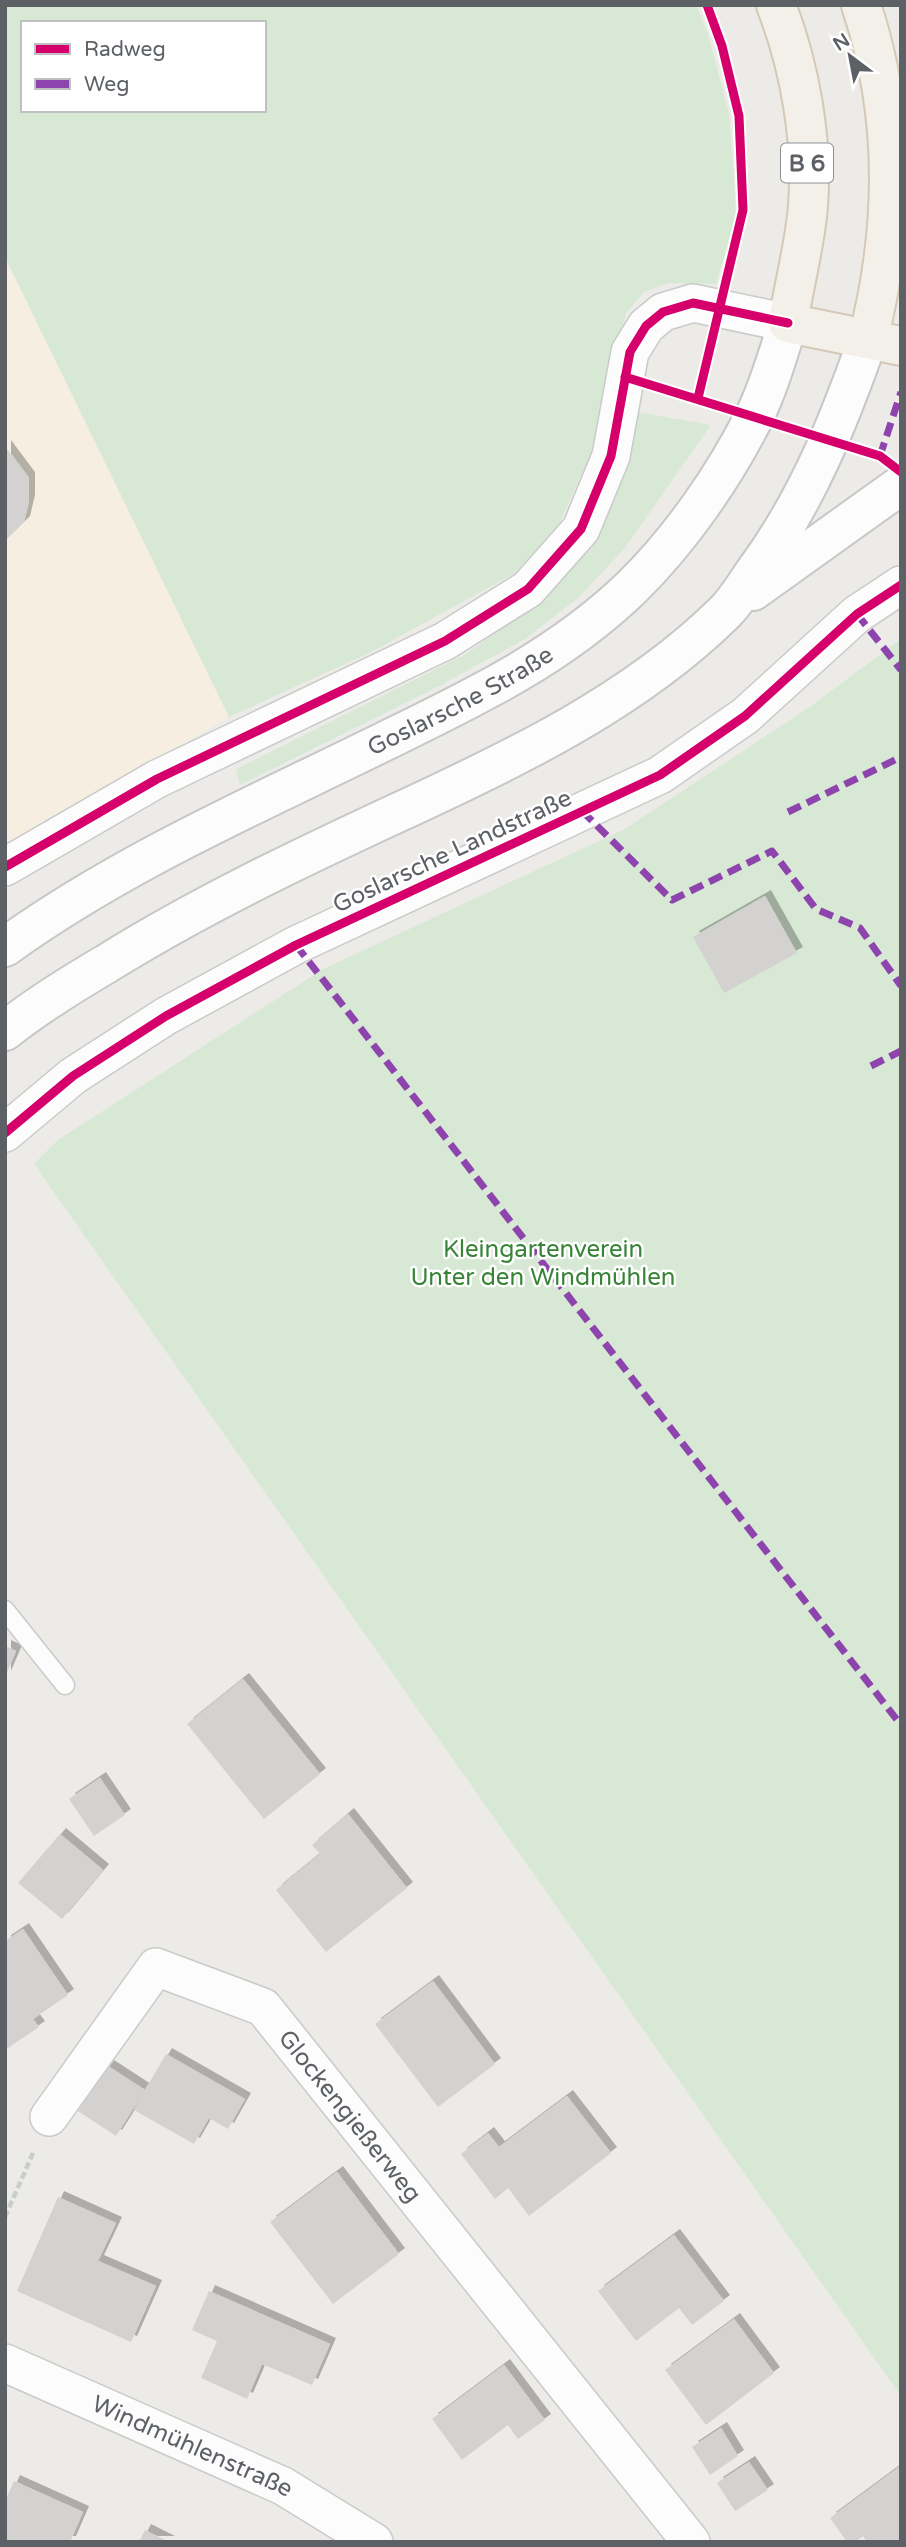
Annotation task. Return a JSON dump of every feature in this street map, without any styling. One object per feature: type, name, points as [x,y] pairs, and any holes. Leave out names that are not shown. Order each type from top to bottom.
[{"type":"main road","name":"B 6","points":[[776,5],[798,82],[806,141],[808,206],[788,323]]},
{"type":"main road","points":[[726,611],[785,529],[885,342],[882,285],[895,154],[861,5]]},
{"type":"main road","points":[[788,323],[885,342]]},
{"type":"main road","name":"Goslarsche Straße","points":[[5,947],[70,903],[189,837],[494,688],[587,626],[631,587],[701,503],[754,417],[788,323]]},
{"type":"main road","points":[[5,1031],[77,981],[147,938],[325,846],[486,770],[595,711],[662,665],[726,611],[901,485]]},
{"type":"street","points":[[7,862],[158,779],[445,641],[528,589],[581,529],[611,456],[630,352],[646,326],[663,312],[693,303],[788,323]]},
{"type":"street","name":"Goslarsche Landstraße","points":[[5,1133],[73,1076],[190,1003],[296,945],[660,775],[745,716],[857,614],[901,584]]},
{"type":"street","name":"Glockengießerweg","points":[[48,2117],[156,1967],[262,2007],[691,2542]]},
{"type":"street","name":"Windmühlenstraße","points":[[5,2364],[283,2486],[374,2542]]},
{"type":"lane","points":[[5,1610],[65,1685]]},
{"type":"path","points":[[5,2217],[48,2117]]},
{"type":"shaded area","points":[[5,257],[229,717],[5,850]]},
{"type":"green space","points":[[12,5],[696,5],[708,34],[729,114],[736,215],[716,284],[668,283],[644,292],[626,313],[591,454],[559,524],[515,573],[373,651],[229,717],[5,257],[5,8]]},
{"type":"green space","points":[[636,412],[711,425],[624,549],[578,598],[525,639],[439,686],[240,785],[236,769],[466,654],[521,615]]},
{"type":"green space","name":"Kleingartenverein Unter den Windmühlen","points":[[901,639],[901,2396],[34,1164],[58,1140],[323,969],[625,829],[811,706]]},
{"type":"building","points":[[5,446],[29,478],[29,501],[24,522],[5,541]]},
{"type":"building","points":[[765,896],[797,953],[724,993],[693,937]]},
{"type":"building","points":[[5,1646],[16,1651],[5,1677]]},
{"type":"building","points":[[243,1679],[320,1774],[264,1819],[187,1724]]},
{"type":"building","points":[[100,1778],[125,1815],[94,1836],[69,1799]]},
{"type":"building","points":[[348,1814],[407,1888],[326,1952],[276,1890],[320,1854],[312,1845]]},
{"type":"building","points":[[60,1834],[103,1870],[62,1919],[18,1883]]},
{"type":"building","points":[[23,1929],[68,1995],[33,2019],[39,2027],[5,2050],[5,1941]]},
{"type":"building","points":[[433,1981],[495,2064],[438,2107],[375,2024]]},
{"type":"building","points":[[166,2054],[245,2099],[228,2129],[209,2118],[194,2144],[134,2110],[143,2093],[116,2136],[78,2111],[108,2066],[145,2090]]},
{"type":"building","points":[[567,2096],[611,2153],[529,2216],[508,2188],[495,2199],[461,2154],[488,2133],[499,2147]]},
{"type":"building","points":[[337,2172],[399,2254],[333,2304],[270,2222]]},
{"type":"building","points":[[58,2197],[116,2223],[98,2261],[156,2286],[131,2342],[17,2291]]},
{"type":"building","points":[[674,2235],[724,2301],[692,2325],[679,2308],[636,2341],[598,2291]]},
{"type":"building","points":[[209,2291],[330,2344],[312,2385],[262,2364],[247,2399],[201,2378],[217,2341],[192,2330]]},
{"type":"building","points":[[734,2319],[774,2373],[706,2425],[665,2370]]},
{"type":"building","points":[[504,2365],[545,2420],[518,2439],[508,2425],[462,2460],[432,2419]]},
{"type":"building","points":[[721,2428],[738,2456],[710,2475],[692,2447]]},
{"type":"building","points":[[749,2462],[768,2490],[735,2511],[717,2483]]},
{"type":"building","points":[[899,2467],[901,2542],[867,2542],[863,2536],[855,2542],[847,2542],[830,2518]]},
{"type":"building","points":[[14,2481],[83,2512],[70,2542],[5,2542],[5,2501]]},
{"type":"building","points":[[145,2530],[169,2542],[139,2542]]},
{"type":"marked path","points":[[880,456],[901,392]]},
{"type":"marked path","points":[[857,614],[901,670]]},
{"type":"marked path","points":[[788,812],[901,757]]},
{"type":"marked path","points":[[582,811],[672,900],[772,851],[816,909],[860,928],[901,986]]},
{"type":"marked path","points":[[296,945],[901,1725]]},
{"type":"marked path","points":[[871,1066],[901,1051]]},
{"type":"cycle path","points":[[698,398],[743,210],[739,116],[722,46],[707,5]]},
{"type":"cycle path","points":[[5,867],[157,779],[445,641],[528,589],[581,529],[611,456],[630,352],[646,326],[663,312],[693,303],[788,323]]},
{"type":"cycle path","points":[[625,377],[880,456],[901,472]]},
{"type":"cycle path","points":[[5,1133],[73,1076],[166,1016],[296,945],[660,775],[745,716],[857,614],[901,585]]}]
